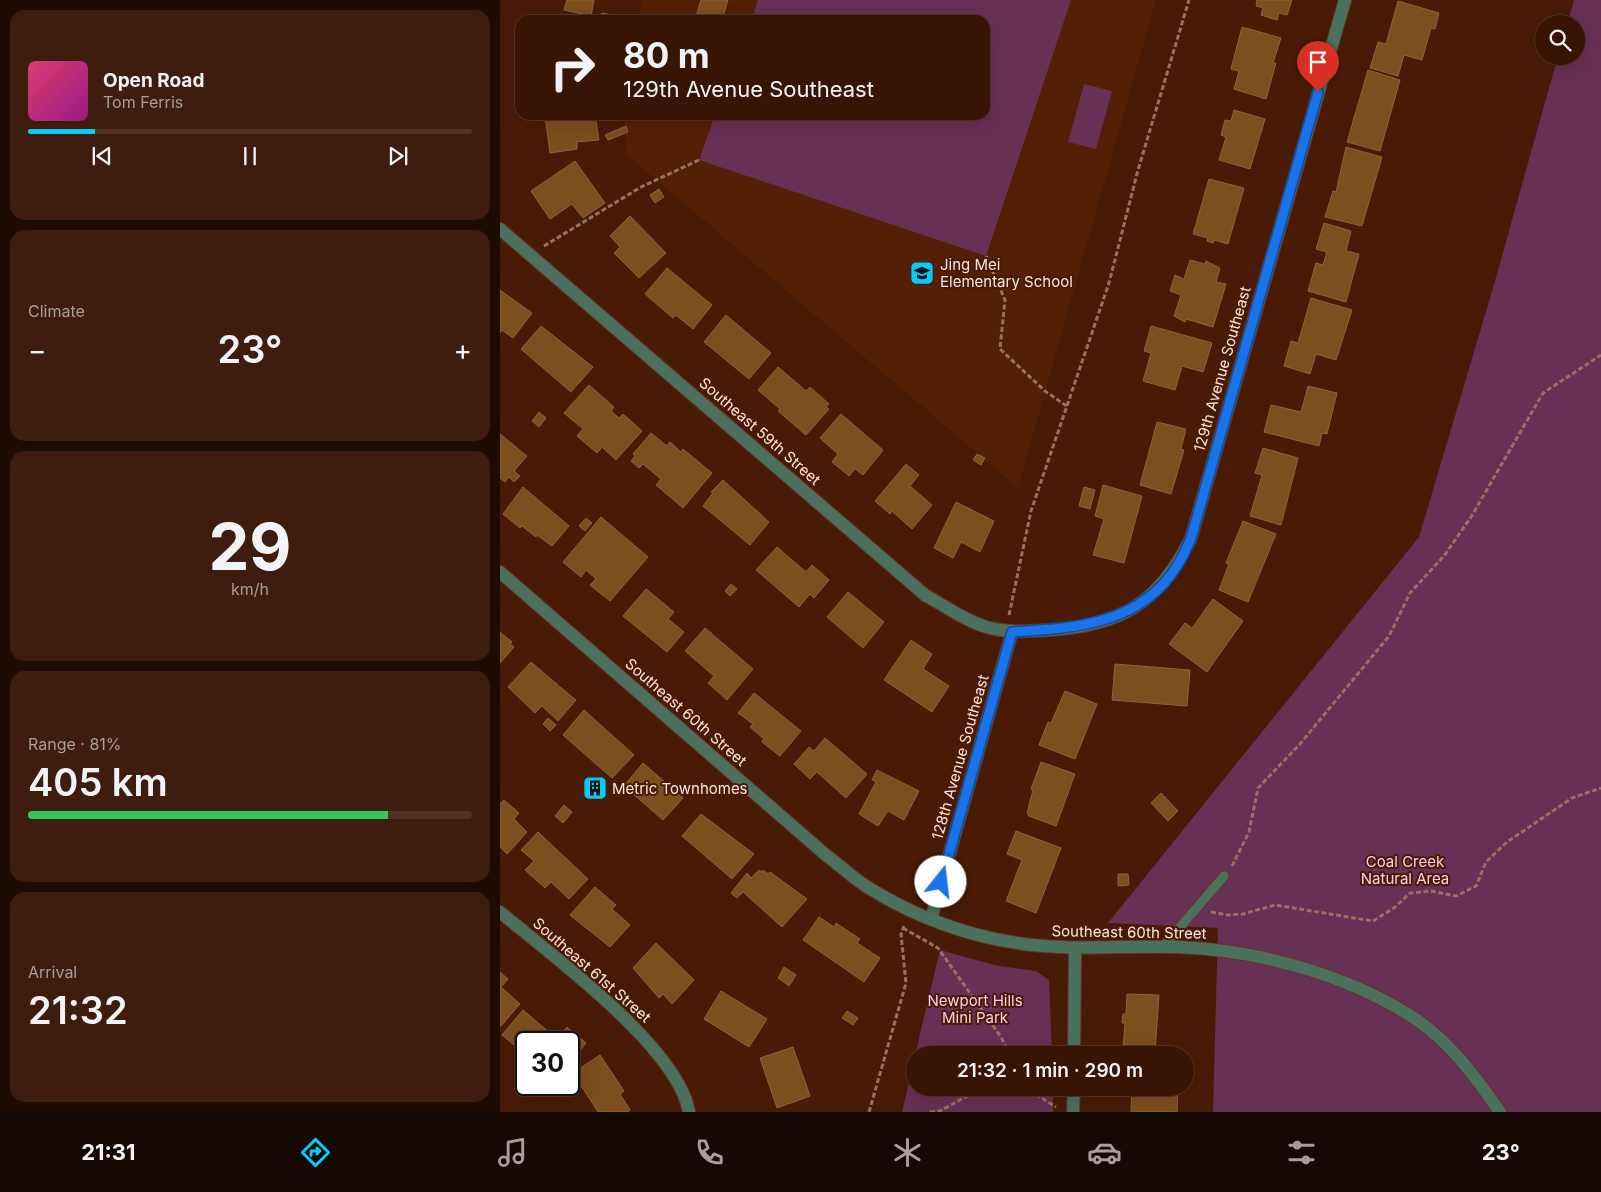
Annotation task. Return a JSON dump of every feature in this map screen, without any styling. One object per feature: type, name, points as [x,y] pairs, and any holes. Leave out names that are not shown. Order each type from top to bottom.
[{"type":"street","name":"129th Avenue Southeast","points":[[1012,632],[1088,626],[1115,618],[1141,603],[1161,586],[1177,566],[1191,538],[1345,0]]},
{"type":"street","name":"Southeast 59th Street","points":[[500,229],[925,595],[987,627],[1012,632]]},
{"type":"street","name":"Southeast 60th Street","points":[[500,572],[827,856],[868,887],[930,919],[982,936],[1023,944],[1075,949],[1163,947],[1218,950],[1299,967],[1356,988],[1392,1005],[1421,1023],[1448,1047],[1475,1076],[1500,1112]]},
{"type":"street","name":"128th Avenue Southeast","points":[[930,919],[1012,632]]},
{"type":"street","name":"Southeast 61st Street","points":[[500,912],[624,1017],[651,1045],[675,1080],[688,1110]]},
{"type":"street","points":[[1074,1046],[1075,949]]},
{"type":"street","points":[[1073,1112],[1074,1096]]},
{"type":"lane","points":[[1163,947],[1224,876]]},
{"type":"path","points":[[1012,632],[1008,612],[1032,511],[1109,283],[1138,170],[1188,0]]},
{"type":"path","points":[[530,254],[641,187],[698,160]]},
{"type":"path","points":[[986,256],[1005,300],[1000,349],[1045,392],[1068,407]]},
{"type":"path","points":[[1224,876],[1236,862],[1249,832],[1258,788],[1300,744],[1389,636],[1410,593],[1444,556],[1472,517],[1543,393],[1601,356]]},
{"type":"path","points":[[1212,912],[1243,914],[1275,905],[1373,921],[1394,908],[1410,892],[1432,891],[1456,896],[1476,886],[1486,862],[1507,842],[1572,798],[1601,788]]},
{"type":"path","points":[[869,1112],[906,983],[901,934],[903,927],[938,948],[1006,1046]]},
{"type":"path","points":[[930,1112],[940,1111],[967,1096]]},
{"type":"path","points":[[1039,1096],[1063,1112]]},
{"type":"shaded area","name":"Jing Mei Elementary School","points":[[642,0],[1156,0],[1018,488],[627,155],[624,120],[990,120],[990,15],[638,15]]},
{"type":"green space","points":[[758,0],[1071,0],[986,256],[699,160],[713,120],[990,120],[990,15],[753,15]]},
{"type":"green space","name":"Coal Creek Natural Area","points":[[1574,0],[1601,0],[1601,1112],[1213,1112],[1218,928],[1108,923],[1419,537],[1493,288],[1555,65],[1585,65],[1585,15],[1570,15]]},
{"type":"green space","points":[[1084,84],[1112,91],[1096,149],[1068,142]]},
{"type":"green space","name":"Newport Hills Mini Park","points":[[940,950],[994,965],[1036,971],[1049,980],[1052,1046],[917,1046]]},
{"type":"green space","name":"Newport Hills Mini Park","points":[[906,1095],[1053,1096],[1053,1112],[902,1112]]},
{"type":"building","points":[[567,0],[594,0],[591,15],[564,10]]},
{"type":"building","points":[[701,0],[728,0],[724,15],[696,15]]},
{"type":"building","points":[[1257,0],[1292,0],[1287,15],[1279,13],[1277,20],[1261,15],[1263,8],[1256,6]]},
{"type":"building","points":[[1398,1],[1439,13],[1435,29],[1431,28],[1422,60],[1404,55],[1398,76],[1370,68],[1378,42],[1386,44]]},
{"type":"building","points":[[1242,27],[1281,38],[1273,63],[1276,63],[1266,99],[1234,89],[1239,71],[1231,69]]},
{"type":"building","points":[[1368,70],[1400,80],[1380,151],[1347,142]]},
{"type":"building","points":[[1234,110],[1265,119],[1250,169],[1219,160],[1226,137],[1221,135],[1225,120],[1231,121]]},
{"type":"building","points":[[546,120],[596,120],[599,140],[577,142],[577,149],[550,153]]},
{"type":"building","points":[[626,126],[628,132],[608,140],[605,135]]},
{"type":"building","points":[[1346,147],[1382,157],[1362,226],[1325,217],[1333,191],[1336,192]]},
{"type":"building","points":[[575,161],[605,203],[583,218],[572,204],[550,219],[531,191]]},
{"type":"building","points":[[1209,179],[1244,188],[1228,244],[1214,240],[1213,243],[1207,241],[1208,238],[1193,234]]},
{"type":"building","points":[[659,189],[664,197],[655,203],[650,195]]},
{"type":"building","points":[[630,216],[666,253],[639,278],[614,253],[620,247],[610,236]]},
{"type":"building","points":[[1324,223],[1351,231],[1346,251],[1359,254],[1346,302],[1308,291],[1316,263],[1323,265],[1327,252],[1316,249]]},
{"type":"building","points":[[1190,260],[1205,264],[1206,261],[1220,268],[1216,282],[1226,284],[1213,327],[1186,319],[1185,322],[1174,316],[1181,295],[1170,291],[1175,275],[1184,279]]},
{"type":"building","points":[[667,268],[712,305],[693,329],[676,315],[673,318],[645,294]]},
{"type":"building","points":[[500,290],[532,313],[513,338],[502,330],[500,333]]},
{"type":"building","points":[[1311,298],[1352,310],[1336,360],[1316,354],[1310,374],[1284,366],[1291,341],[1298,343]]},
{"type":"building","points":[[726,315],[771,353],[749,379],[704,342]]},
{"type":"building","points":[[541,326],[593,367],[571,392],[521,349]]},
{"type":"building","points":[[1151,326],[1212,343],[1203,372],[1182,366],[1175,390],[1143,381],[1151,353],[1144,351]]},
{"type":"building","points":[[778,367],[806,391],[810,387],[829,404],[826,407],[829,409],[806,435],[778,411],[780,409],[758,390]]},
{"type":"building","points":[[589,385],[614,407],[611,411],[619,418],[623,414],[642,431],[616,460],[602,447],[597,453],[577,436],[583,429],[564,413]]},
{"type":"building","points":[[1308,386],[1337,393],[1327,434],[1322,433],[1319,446],[1264,432],[1271,405],[1301,412]]},
{"type":"building","points":[[539,412],[546,418],[539,427],[532,421]]},
{"type":"building","points":[[841,414],[883,450],[863,475],[855,469],[849,476],[832,462],[838,454],[820,438]]},
{"type":"building","points":[[1157,422],[1186,429],[1181,449],[1184,450],[1171,494],[1140,485]]},
{"type":"building","points":[[651,433],[667,446],[670,442],[681,452],[683,449],[712,473],[683,508],[656,485],[661,479],[643,464],[639,468],[631,461],[635,456],[633,454]]},
{"type":"building","points":[[500,434],[527,456],[514,471],[520,476],[514,482],[509,477],[505,482],[500,478]]},
{"type":"building","points":[[1263,448],[1298,458],[1281,525],[1250,516],[1262,475],[1255,473]]},
{"type":"building","points":[[977,454],[985,458],[981,465],[973,460]]},
{"type":"building","points":[[906,464],[919,475],[910,486],[932,505],[912,529],[892,511],[890,514],[875,501]]},
{"type":"building","points":[[723,480],[769,522],[750,545],[703,506],[713,493],[711,492]]},
{"type":"building","points":[[1103,485],[1142,496],[1124,563],[1093,555],[1104,519],[1095,516]]},
{"type":"building","points":[[523,487],[569,526],[552,546],[522,526],[520,528],[503,514]]},
{"type":"building","points":[[1084,487],[1095,490],[1090,509],[1079,506]]},
{"type":"building","points":[[956,502],[994,521],[980,552],[961,542],[953,558],[934,548]]},
{"type":"building","points":[[601,517],[648,557],[610,601],[590,585],[596,579],[586,570],[581,577],[563,562]]},
{"type":"building","points":[[586,518],[592,523],[585,531],[579,526]]},
{"type":"building","points":[[1243,521],[1276,534],[1248,602],[1219,590],[1229,564],[1226,563]]},
{"type":"building","points":[[777,547],[806,572],[812,565],[829,580],[814,598],[810,594],[799,607],[756,570]]},
{"type":"building","points":[[731,584],[737,589],[730,596],[725,591]]},
{"type":"building","points":[[646,589],[674,612],[668,619],[684,632],[667,652],[623,616]]},
{"type":"building","points":[[848,592],[884,622],[863,648],[827,617]]},
{"type":"building","points":[[1213,599],[1243,621],[1207,672],[1169,644],[1185,623],[1192,628]]},
{"type":"building","points":[[705,628],[753,669],[727,700],[708,683],[714,676],[685,651]]},
{"type":"building","points":[[500,632],[512,642],[510,644],[514,647],[500,663]]},
{"type":"building","points":[[911,640],[932,654],[923,669],[949,686],[932,712],[884,680]]},
{"type":"building","points":[[531,662],[558,685],[555,691],[559,686],[576,700],[558,721],[542,706],[535,713],[508,687]]},
{"type":"building","points":[[1115,664],[1190,670],[1187,706],[1112,700]]},
{"type":"building","points":[[1065,691],[1097,704],[1075,759],[1039,745],[1048,722],[1051,723]]},
{"type":"building","points":[[754,693],[801,731],[780,756],[762,742],[764,739],[750,727],[753,724],[738,713]]},
{"type":"building","points":[[584,710],[634,755],[612,778],[563,735]]},
{"type":"building","points":[[548,718],[556,725],[550,731],[543,724]]},
{"type":"building","points":[[825,738],[867,774],[846,798],[817,772],[810,779],[794,764],[809,747],[814,751]]},
{"type":"building","points":[[1041,762],[1075,774],[1056,826],[1029,816],[1027,813],[1033,790],[1031,789]]},
{"type":"building","points":[[643,763],[683,798],[663,820],[624,786]]},
{"type":"building","points":[[877,770],[919,791],[904,820],[888,811],[878,826],[859,814],[876,782],[872,780]]},
{"type":"building","name":"Metric Townhomes","points":[[592,778],[605,788],[597,798],[585,788]]},
{"type":"building","points":[[1161,793],[1178,811],[1168,821],[1151,803]]},
{"type":"building","points":[[504,800],[519,813],[514,819],[527,832],[507,854],[500,847],[500,804]]},
{"type":"building","points":[[564,805],[572,812],[563,823],[555,816]]},
{"type":"building","points":[[701,814],[754,854],[732,879],[682,836]]},
{"type":"building","points":[[1016,831],[1061,848],[1036,913],[1006,901],[1022,860],[1007,854]]},
{"type":"building","points":[[538,832],[588,879],[569,899],[551,882],[545,888],[525,870],[534,861],[521,850]]},
{"type":"building","points":[[759,870],[762,872],[763,870],[768,874],[770,872],[807,899],[782,927],[743,892],[737,898],[731,893],[747,873],[751,878]]},
{"type":"building","points":[[1118,874],[1128,874],[1129,885],[1118,886]]},
{"type":"building","points":[[595,887],[616,905],[612,909],[630,925],[610,947],[570,915]]},
{"type":"building","points":[[819,917],[834,927],[836,923],[860,939],[857,943],[880,958],[864,982],[803,940]]},
{"type":"building","points":[[656,943],[694,980],[672,1004],[663,994],[659,998],[633,968]]},
{"type":"building","points":[[784,967],[796,975],[789,986],[778,978]]},
{"type":"building","points":[[500,972],[508,979],[501,987],[520,1004],[500,1027]]},
{"type":"building","points":[[721,991],[767,1019],[749,1047],[704,1019]]},
{"type":"building","points":[[1127,994],[1159,995],[1155,1046],[1123,1046],[1125,1023],[1122,1023],[1123,1014],[1126,1014]]},
{"type":"building","points":[[523,1010],[548,1031],[515,1031],[515,1046],[502,1035]]},
{"type":"building","points":[[847,1011],[858,1018],[853,1025],[842,1018]]},
{"type":"building","points":[[567,1027],[572,1031],[564,1031]]},
{"type":"building","points":[[580,1038],[586,1043],[580,1050]]},
{"type":"building","points":[[793,1047],[810,1096],[777,1108],[760,1058]]},
{"type":"building","points":[[600,1055],[624,1091],[620,1094],[630,1110],[628,1112],[598,1112],[580,1084],[580,1068]]},
{"type":"building","points":[[1132,1096],[1178,1096],[1177,1112],[1131,1112]]},
{"type":"place","name":"Jing Mei Elementary School","points":[[922,273]]},
{"type":"place","name":"Metric Townhomes","points":[[595,788]]},
{"type":"route","points":[[941,882],[1012,632],[1088,626],[1115,618],[1141,603],[1161,586],[1177,566],[1191,538],[1318,92]]}]
